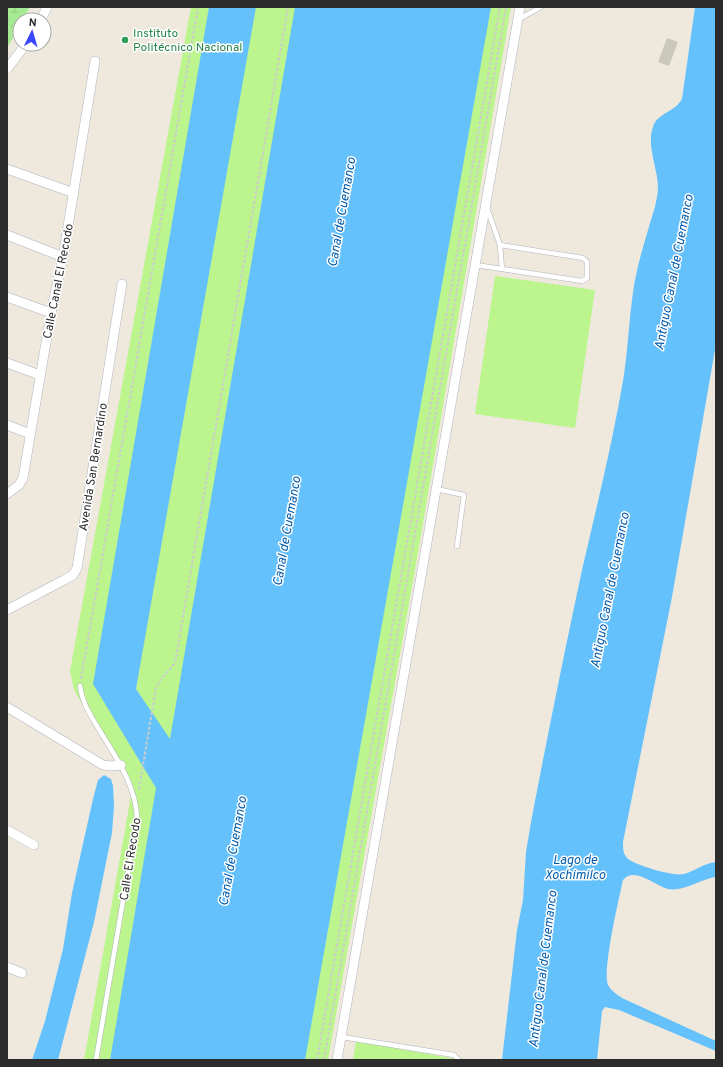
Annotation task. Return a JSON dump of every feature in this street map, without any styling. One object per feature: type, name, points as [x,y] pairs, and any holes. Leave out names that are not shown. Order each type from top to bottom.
[{"type":"street","points":[[338,1060],[520,7]]},
{"type":"street","points":[[7,69],[20,52]]},
{"type":"street","name":"Calle Canal El Recodo","points":[[9,490],[19,485],[23,478],[51,313],[63,257],[95,61]]},
{"type":"street","points":[[7,169],[74,193]]},
{"type":"street","points":[[7,235],[63,257]]},
{"type":"street","name":"Avenida San Bernardino","points":[[7,610],[73,575],[77,568],[122,284]]},
{"type":"street","points":[[7,297],[51,313]]},
{"type":"street","points":[[7,363],[40,374]]},
{"type":"street","points":[[7,425],[30,434]]},
{"type":"street","points":[[7,707],[103,764],[110,766],[121,765]]},
{"type":"street","points":[[7,830],[34,845]]},
{"type":"street","points":[[7,966],[22,974]]},
{"type":"lane","points":[[518,20],[541,7]]},
{"type":"lane","points":[[486,204],[500,245],[502,269]]},
{"type":"lane","points":[[475,265],[582,281],[587,278],[587,262],[583,258],[500,245]]},
{"type":"lane","points":[[436,489],[464,495],[457,546]]},
{"type":"lane","name":"Calle El Recodo","points":[[80,686],[81,700],[121,765],[136,802],[137,818],[96,1060]]},
{"type":"lane","points":[[342,1037],[454,1055],[459,1060]]},
{"type":"path","points":[[80,686],[198,7]]},
{"type":"path","points":[[136,802],[156,688],[161,679],[176,663],[288,7]]},
{"type":"path","points":[[317,1060],[500,7]]},
{"type":"path","points":[[324,1060],[506,7]]},
{"type":"green space","points":[[7,7],[30,7],[27,12],[12,12],[12,40],[7,48]]},
{"type":"green space","points":[[191,7],[511,7],[418,553],[328,1060],[84,1060],[132,790],[74,690],[70,671]]},
{"type":"green space","points":[[495,276],[595,290],[575,428],[475,414]]},
{"type":"green space","points":[[356,1041],[456,1059],[353,1060]]},
{"type":"water","name":"Canal de Cuemanco","points":[[209,7],[256,7],[136,689],[170,739],[295,7],[491,7],[305,1060],[110,1060],[156,788],[93,684]]},
{"type":"water","name":"Lago de Xochimilco","points":[[695,7],[716,7],[716,344],[672,597],[623,842],[623,849],[628,859],[647,867],[672,874],[684,874],[707,864],[716,862],[716,877],[680,889],[668,889],[645,878],[633,875],[628,876],[623,880],[609,950],[607,977],[609,987],[622,998],[716,1041],[716,1051],[619,1010],[605,1007],[602,1011],[597,1060],[502,1060],[517,930],[523,900],[526,852],[531,822],[575,602],[620,400],[636,276],[657,197],[658,188],[652,153],[651,135],[655,122],[662,115],[675,107],[682,99]]},
{"type":"water","points":[[104,775],[111,779],[113,786],[114,806],[112,833],[94,922],[58,1060],[32,1060],[45,1021],[63,949],[72,893],[93,799],[98,780]]},
{"type":"building","points":[[667,38],[678,42],[669,66],[658,62]]},
{"type":"place","name":"Instituto Politécnico Nacional","points":[[125,40]]},
{"type":"water label","name":"Antiguo Canal de Cuemanco","points":[[673,272]]},
{"type":"water label","name":"Antiguo Canal de Cuemanco","points":[[609,590]]},
{"type":"water label","name":"Antiguo Canal de Cuemanco","points":[[542,969]]}]
